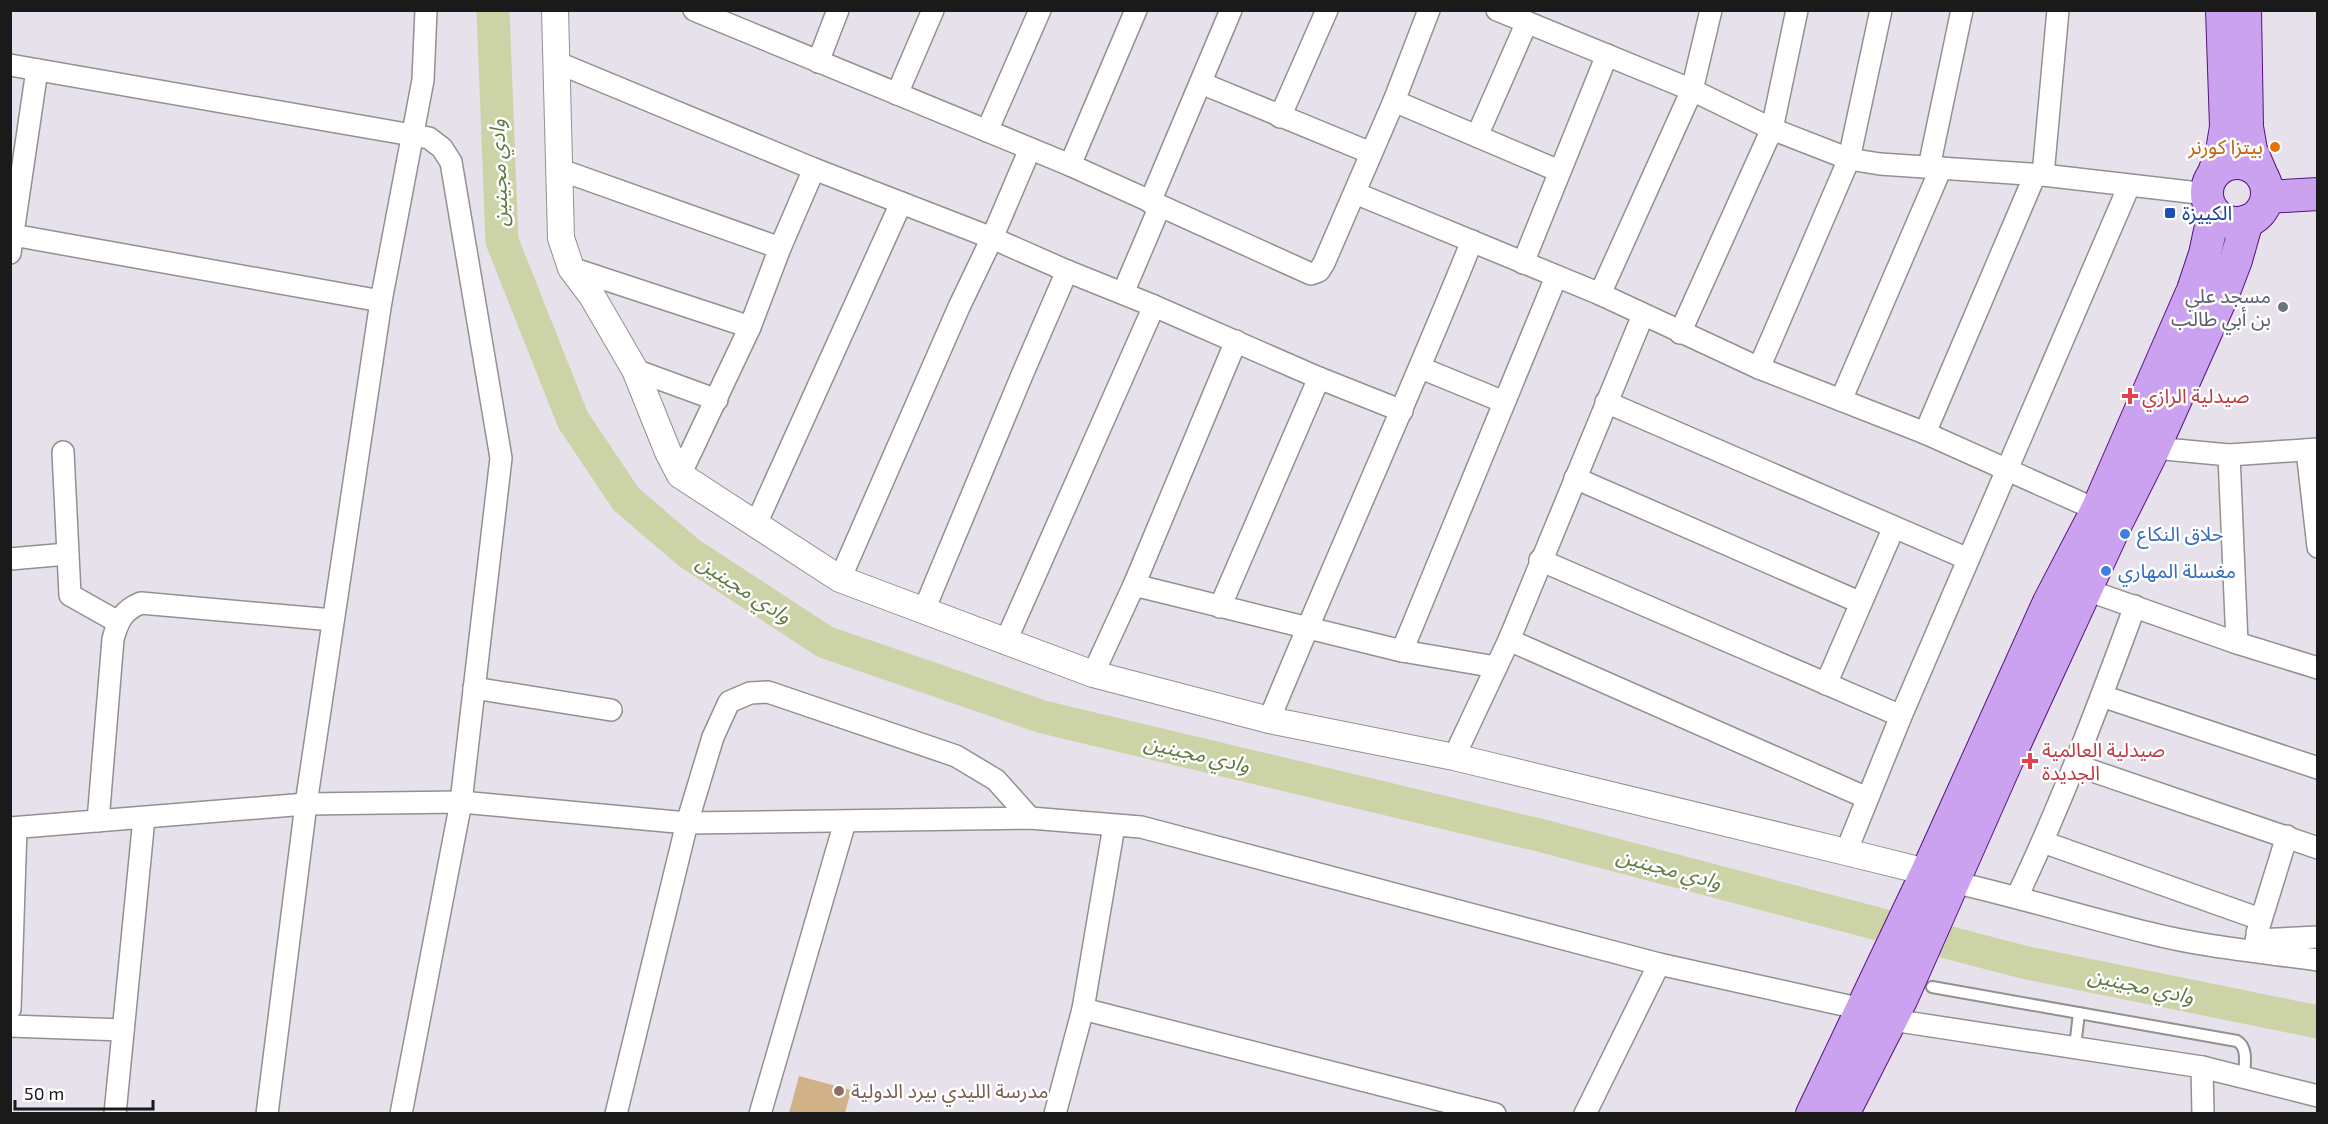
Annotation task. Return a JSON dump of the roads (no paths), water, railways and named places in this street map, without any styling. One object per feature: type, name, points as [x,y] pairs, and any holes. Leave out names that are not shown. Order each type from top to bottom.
[{"type":"main road","points":[[1843,1113],[1897,1009],[1938,882],[2049,602],[2097,510],[2193,290],[2205,254],[2211,193],[2226,127],[2222,10]]},
{"type":"main road","points":[[2211,193],[2229,222],[2247,221],[2260,212],[2265,187],[2251,150],[2247,127],[2245,10]]},
{"type":"main road","points":[[2211,193],[2220,168],[2239,163],[2248,165],[2265,187],[2318,194]]},
{"type":"main road","points":[[1812,1113],[1866,1001],[2005,765],[2116,524],[2154,448],[2223,294],[2247,221]]},
{"type":"street","points":[[267,1113],[306,804],[381,301],[423,80],[426,10]]},
{"type":"street","points":[[555,10],[561,238],[571,268],[592,296],[635,370],[668,452],[680,475],[840,579],[1005,643],[1093,674],[1269,720],[1455,757],[1846,852],[1938,882],[2017,897],[2149,933],[2203,944],[2252,945],[2318,937]]},
{"type":"street","points":[[694,10],[738,19],[818,62],[1070,165],[1311,274],[1319,271],[1324,263],[1394,101],[1429,10]]},
{"type":"street","points":[[818,62],[838,10]]},
{"type":"street","points":[[897,94],[933,10]]},
{"type":"street","points":[[987,131],[1040,10]]},
{"type":"street","points":[[1070,165],[1136,10]]},
{"type":"street","points":[[1123,293],[1201,83],[1231,10]]},
{"type":"street","points":[[1280,117],[1327,10]]},
{"type":"street","points":[[1497,10],[1692,90],[1772,129],[1849,159],[1880,165],[2039,175],[2211,193]]},
{"type":"street","points":[[1600,294],[1692,90],[1711,10]]},
{"type":"street","points":[[1680,333],[1772,129],[1797,10]]},
{"type":"street","points":[[1759,368],[1849,159],[1881,10]]},
{"type":"street","points":[[1841,400],[1935,167],[1962,10]]},
{"type":"street","points":[[1925,434],[2039,175],[2058,10]]},
{"type":"street","points":[[1477,136],[1527,22]]},
{"type":"street","points":[[1522,263],[1607,55]]},
{"type":"street","points":[[556,62],[814,169],[992,238],[1319,378],[1402,411]]},
{"type":"street","points":[[10,65],[429,138],[442,148],[451,162],[501,458],[461,802],[401,1113]]},
{"type":"street","points":[[38,70],[12,244],[381,301]]},
{"type":"street","points":[[1201,83],[1371,153]]},
{"type":"street","points":[[1394,101],[1559,171]]},
{"type":"street","points":[[840,579],[958,307],[992,238],[1030,149]]},
{"type":"street","points":[[558,169],[780,248]]},
{"type":"street","points":[[680,475],[750,327],[780,248],[814,169]]},
{"type":"street","points":[[1846,852],[1901,716],[2129,186]]},
{"type":"street","points":[[1355,193],[1600,294],[1759,368],[1925,434],[2097,510]]},
{"type":"street","points":[[756,524],[901,203]]},
{"type":"street","points":[[1269,720],[1307,627],[1421,368],[1472,241]]},
{"type":"street","points":[[571,268],[750,327]]},
{"type":"street","points":[[924,610],[1067,271]]},
{"type":"street","points":[[1402,651],[1556,277]]},
{"type":"street","points":[[1005,643],[1154,306]]},
{"type":"street","points":[[1455,757],[1509,640],[1540,560],[1643,315]]},
{"type":"street","points":[[1093,674],[1134,585],[1236,341]]},
{"type":"street","points":[[1421,368],[1504,402]]},
{"type":"street","points":[[635,370],[717,400]]},
{"type":"street","points":[[1220,606],[1319,378]]},
{"type":"street","points":[[1606,402],[1968,559]]},
{"type":"street","points":[[2154,448],[2229,455],[2312,449],[2318,547]]},
{"type":"street","points":[[63,452],[70,595],[118,622]]},
{"type":"street","points":[[2229,455],[2237,643]]},
{"type":"street","points":[[1575,478],[1859,602]]},
{"type":"street","points":[[1826,684],[1859,602],[1894,527]]},
{"type":"street","points":[[10,559],[67,554]]},
{"type":"street","points":[[1540,560],[1901,716]]},
{"type":"street","points":[[1134,585],[1402,651],[1496,667]]},
{"type":"street","points":[[2087,590],[2237,643],[2318,668]]},
{"type":"street","points":[[98,821],[113,639],[118,622],[128,608],[141,603],[333,620]]},
{"type":"street","points":[[2017,897],[2043,842],[2103,696],[2135,606]]},
{"type":"street","points":[[1509,640],[1867,798]]},
{"type":"street","points":[[474,688],[611,710]]},
{"type":"street","points":[[616,1113],[687,823],[713,737],[729,702],[750,693],[768,692],[956,756],[996,780],[1030,818]]},
{"type":"street","points":[[2103,696],[2318,768]]},
{"type":"street","points":[[2075,765],[2318,848]]},
{"type":"street","points":[[10,1009],[13,828],[306,804],[461,802],[687,823],[1030,818],[1114,826],[1141,826],[1659,964],[1866,1001]]},
{"type":"street","points":[[115,1113],[144,818]]},
{"type":"street","points":[[760,1113],[845,822]]},
{"type":"street","points":[[1054,1113],[1083,1010],[1114,826]]},
{"type":"street","points":[[2252,945],[2287,836]]},
{"type":"street","points":[[2043,842],[2260,919]]},
{"type":"street","points":[[2252,945],[2318,960]]},
{"type":"street","points":[[1585,1113],[1659,964]]},
{"type":"street","points":[[1897,1009],[2075,1047],[2202,1067],[2318,1096]]},
{"type":"street","points":[[1083,1010],[1495,1113]]},
{"type":"street","points":[[10,1026],[123,1030]]},
{"type":"street","points":[[2202,1067],[2203,1113]]},
{"type":"lane","points":[[1932,987],[2237,1041],[2244,1049],[2244,1077]]},
{"type":"lane","points":[[2075,1047],[2079,1013]]},
{"type":"waterway","name":"وادي مجينين","points":[[493,10],[502,241],[573,420],[626,499],[689,553],[825,642],[1043,717],[1543,836],[2023,962],[2318,1022]]},
{"type":"place","name":"بيتزا كورنر","points":[[2275,147]]},
{"type":"place","name":"الكييزة","points":[[2170,213]]},
{"type":"place","name":"مسجد علي بن أبي طالب","points":[[2283,307]]},
{"type":"place","name":"صيدلية الرازي","points":[[2130,396]]},
{"type":"place","name":"حلاق النكاع","points":[[2125,534]]},
{"type":"place","name":"مغسلة المهاري","points":[[2106,571]]},
{"type":"place","name":"صيدلية العالمية الجديدة","points":[[2030,761]]},
{"type":"place","name":"مدرسة الليدي بيرد الدولية","points":[[839,1091]]}]
